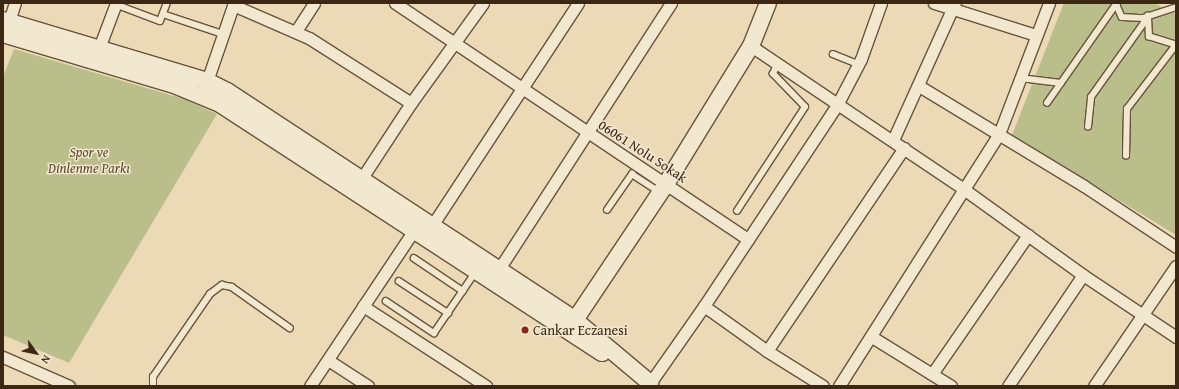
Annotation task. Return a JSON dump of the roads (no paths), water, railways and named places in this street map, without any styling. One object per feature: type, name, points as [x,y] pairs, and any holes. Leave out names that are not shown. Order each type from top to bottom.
[{"type":"street","points":[[4,29],[15,3]]},
{"type":"street","points":[[99,48],[115,3]]},
{"type":"street","points":[[296,31],[314,3]]},
{"type":"street","name":"06061 Nolu Sokak","points":[[395,3],[457,42],[522,86],[663,188],[748,238]]},
{"type":"street","points":[[362,178],[411,103],[457,42],[483,3]]},
{"type":"street","points":[[433,224],[522,86],[578,3]]},
{"type":"street","points":[[499,269],[588,134],[671,3]]},
{"type":"street","points":[[575,320],[663,188],[751,46],[768,3]]},
{"type":"street","points":[[651,385],[837,104],[858,64],[881,3]]},
{"type":"street","points":[[934,3],[953,7],[1036,35]]},
{"type":"street","points":[[839,386],[872,337],[999,134],[1049,3]]},
{"type":"street","points":[[205,88],[233,4],[296,31],[411,103]]},
{"type":"street","points":[[892,140],[919,86],[953,7]]},
{"type":"street","points":[[4,29],[99,48],[205,88],[220,104],[651,385]]},
{"type":"street","points":[[4,29],[205,88],[227,91],[433,224],[575,320],[651,385]]},
{"type":"street","points":[[751,46],[904,148],[1083,275],[1176,337]]},
{"type":"street","points":[[919,86],[999,134],[1176,247]]},
{"type":"street","points":[[767,351],[904,148]]},
{"type":"street","points":[[310,386],[414,230]]},
{"type":"street","points":[[932,374],[1028,235]]},
{"type":"street","points":[[1094,386],[1176,266]]},
{"type":"street","points":[[1008,386],[1083,275]]},
{"type":"street","points":[[363,306],[486,386]]},
{"type":"street","points":[[704,306],[767,351],[823,386]]},
{"type":"street","points":[[872,337],[951,386]]},
{"type":"street","points":[[3,357],[69,386]]},
{"type":"street","points":[[328,360],[368,386]]},
{"type":"lane","points":[[115,3],[160,21],[167,3]]},
{"type":"lane","points":[[1117,4],[1122,17],[1148,16],[1176,7]]},
{"type":"lane","points":[[1047,103],[1117,4]]},
{"type":"lane","points":[[163,14],[223,34]]},
{"type":"lane","points":[[1088,127],[1091,97],[1148,16]]},
{"type":"lane","points":[[1126,156],[1127,109],[1176,45],[1149,37],[1148,16]]},
{"type":"lane","points":[[833,54],[858,64]]},
{"type":"lane","points":[[737,211],[805,107],[773,74],[777,64]]},
{"type":"lane","points":[[1020,78],[1061,83]]},
{"type":"lane","points":[[607,210],[632,174],[663,188]]},
{"type":"lane","points":[[414,258],[463,291]]},
{"type":"lane","points":[[386,301],[434,333],[476,271]]},
{"type":"lane","points":[[399,281],[448,313]]},
{"type":"lane","points":[[153,386],[153,377],[205,301],[215,288],[222,285],[232,288],[290,328]]},
{"type":"place","name":"Cankar Eczanesi","points":[[525,330]]},
{"type":"park label","name":"Spor ve Dinlenme Parkı","points":[[89,160]]}]
